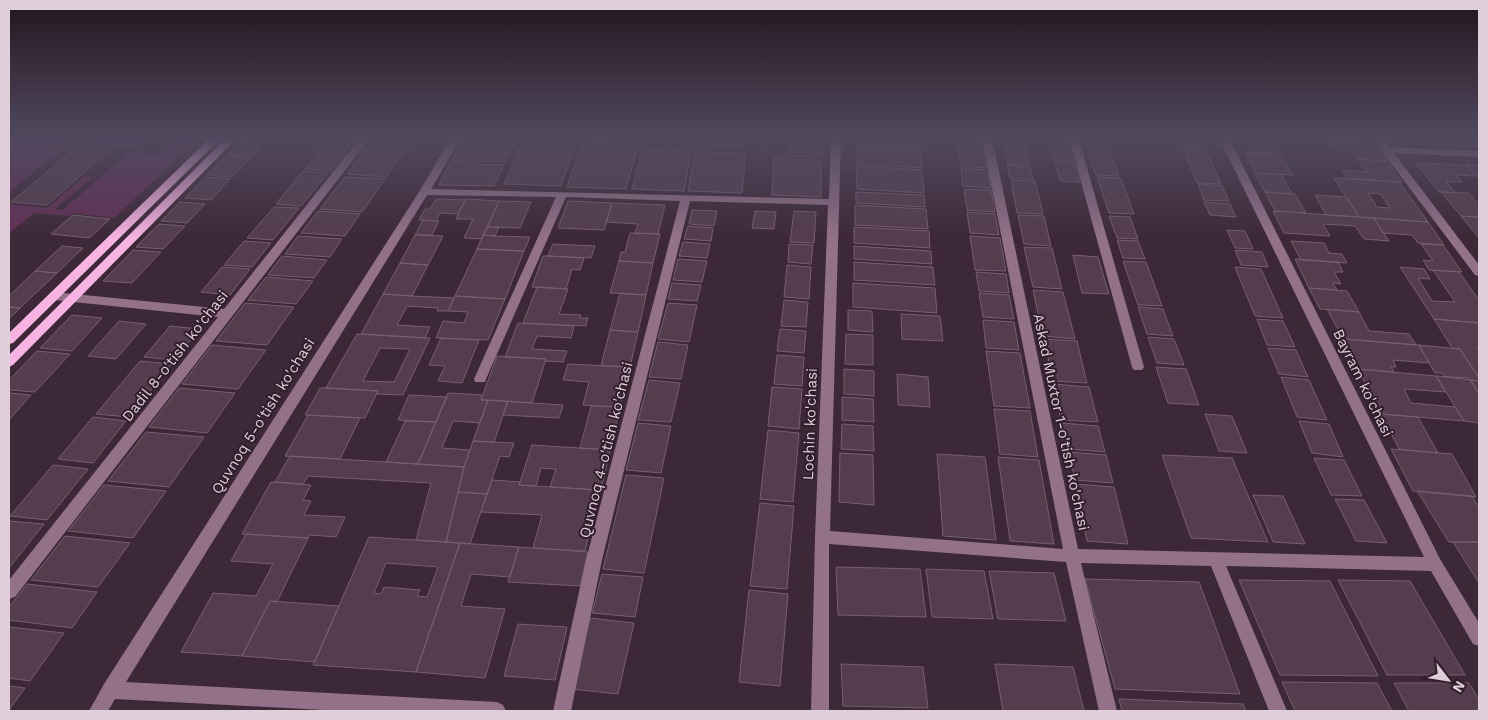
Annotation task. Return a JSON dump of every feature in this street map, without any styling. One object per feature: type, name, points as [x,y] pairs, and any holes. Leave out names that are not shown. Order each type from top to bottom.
[{"type":"main road","points":[[9,340],[182,172]]},
{"type":"main road","points":[[9,362],[199,172]]},
{"type":"street","name":"Dadil 8-o'tish ko'chasi","points":[[9,592],[339,172]]},
{"type":"street","name":"Quvnoq 5-o'tish ko'chasi","points":[[98,711],[436,172]]},
{"type":"street","name":"Lochin ko'chasi","points":[[820,711],[822,537],[835,172]]},
{"type":"street","name":"Askad Muxtor 1-o'tish ko'chasi","points":[[994,172],[1072,556],[1108,711]]},
{"type":"street","points":[[1083,172],[1138,367]]},
{"type":"street","name":"Bayram ko'chasi","points":[[1241,172],[1435,564],[1479,638]]},
{"type":"street","points":[[1403,172],[1479,272]]},
{"type":"street","points":[[424,192],[834,202]]},
{"type":"street","points":[[480,379],[562,194]]},
{"type":"street","name":"Quvnoq 4-o'tish ko'chasi","points":[[562,711],[594,560],[686,197]]},
{"type":"street","points":[[54,296],[228,314]]},
{"type":"street","points":[[822,537],[1072,556],[1435,564]]},
{"type":"street","points":[[1215,558],[1278,711]]},
{"type":"street","points":[[110,690],[497,711]]},
{"type":"shaded area","points":[[9,172],[35,172],[9,192]]},
{"type":"shaded area","points":[[107,172],[164,172],[114,218],[73,213],[70,216],[34,213],[9,233],[9,204],[47,208],[85,176],[93,177],[55,209],[63,210]]},
{"type":"building","points":[[47,172],[85,172],[47,205],[11,202]]},
{"type":"building","points":[[210,172],[237,172],[232,177],[207,175]]},
{"type":"building","points":[[303,172],[328,173],[301,206],[276,204]]},
{"type":"building","points":[[349,172],[390,172],[386,177],[347,174]]},
{"type":"building","points":[[446,172],[501,172],[494,186],[439,185]]},
{"type":"building","points":[[510,172],[566,172],[561,186],[504,184]]},
{"type":"building","points":[[572,172],[631,172],[626,189],[567,187]]},
{"type":"building","points":[[636,172],[687,172],[684,191],[632,189]]},
{"type":"building","points":[[691,172],[744,172],[742,193],[688,191]]},
{"type":"building","points":[[773,172],[821,172],[821,197],[772,195]]},
{"type":"building","points":[[856,172],[922,172],[924,193],[857,189]]},
{"type":"building","points":[[961,172],[988,172],[991,188],[963,186]]},
{"type":"building","points":[[1009,172],[1031,172],[1033,179],[1010,178]]},
{"type":"building","points":[[1058,172],[1077,172],[1080,182],[1060,181]]},
{"type":"building","points":[[1095,172],[1117,172],[1119,176],[1096,175]]},
{"type":"building","points":[[1193,172],[1216,172],[1221,184],[1197,183]]},
{"type":"building","points":[[1254,172],[1291,172],[1293,175]]},
{"type":"building","points":[[1343,172],[1395,172],[1402,182],[1347,178]]},
{"type":"building","points":[[1422,172],[1473,172],[1477,176],[1456,175],[1462,182],[1446,182],[1456,193],[1439,192]]},
{"type":"building","points":[[1473,172],[1479,172],[1479,179]]},
{"type":"building","points":[[1255,173],[1282,175],[1292,194],[1265,192]]},
{"type":"building","points":[[205,177],[230,179],[211,200],[185,198]]},
{"type":"building","points":[[345,177],[385,179],[362,212],[320,209]]},
{"type":"building","points":[[1097,177],[1121,178],[1134,214],[1109,213]]},
{"type":"building","points":[[1334,178],[1399,182],[1428,222],[1359,217]],"holes":[[[1368,193],[1381,194],[1390,208],[1377,207]]]},
{"type":"building","points":[[1011,180],[1035,181],[1043,214],[1017,213]]},
{"type":"building","points":[[1198,184],[1222,186],[1229,201],[1204,200]]},
{"type":"building","points":[[964,189],[991,190],[995,212],[967,210]]},
{"type":"building","points":[[856,192],[924,195],[925,207],[856,203]]},
{"type":"building","points":[[1265,192],[1295,194],[1306,213],[1275,211]]},
{"type":"building","points":[[1441,192],[1469,193],[1479,205],[1479,217],[1461,216]]},
{"type":"building","points":[[1315,195],[1346,197],[1359,217],[1326,215]]},
{"type":"building","points":[[436,199],[465,200],[458,214],[440,213],[436,221],[419,220],[425,209],[430,209]]},
{"type":"building","points":[[466,199],[499,201],[482,239],[464,238],[473,219],[456,219]]},
{"type":"building","points":[[499,201],[531,202],[520,228],[487,227]]},
{"type":"building","points":[[568,201],[612,203],[604,230],[558,228]]},
{"type":"building","points":[[180,202],[205,204],[187,223],[161,221]]},
{"type":"building","points":[[1204,202],[1230,204],[1236,217],[1210,215]]},
{"type":"building","points":[[612,203],[665,205],[658,234],[635,233],[638,224],[606,222]]},
{"type":"building","points":[[855,205],[926,209],[928,229],[855,225]]},
{"type":"building","points":[[274,207],[299,208],[273,240],[247,238]]},
{"type":"building","points":[[692,210],[717,211],[714,226],[689,224]]},
{"type":"building","points":[[318,211],[360,214],[345,236],[301,233]]},
{"type":"building","points":[[755,211],[776,212],[774,229],[752,228]]},
{"type":"building","points":[[794,211],[816,212],[814,243],[790,242]]},
{"type":"building","points":[[1273,211],[1374,218],[1389,241],[1364,239],[1355,226],[1323,224],[1330,236],[1284,233]]},
{"type":"building","points":[[967,212],[995,214],[999,235],[970,233]]},
{"type":"building","points":[[73,215],[110,219],[89,238],[51,234]]},
{"type":"building","points":[[1018,215],[1044,216],[1051,246],[1024,244]]},
{"type":"building","points":[[1109,216],[1130,217],[1138,239],[1117,238]]},
{"type":"building","points":[[1461,216],[1479,217],[1479,238]]},
{"type":"building","points":[[1374,218],[1428,222],[1444,245],[1418,243],[1412,235],[1383,233]]},
{"type":"building","points":[[423,220],[439,221],[432,235],[415,235]]},
{"type":"building","points":[[159,224],[185,226],[163,249],[136,247]]},
{"type":"building","points":[[688,226],[713,228],[711,241],[684,239]]},
{"type":"building","points":[[487,227],[499,227],[495,236],[483,235]]},
{"type":"building","points":[[854,227],[929,231],[930,248],[854,243]]},
{"type":"building","points":[[1227,230],[1245,231],[1253,249],[1235,248]]},
{"type":"building","points":[[630,233],[660,234],[653,263],[619,261],[621,252],[625,252]]},
{"type":"building","points":[[415,235],[443,236],[428,265],[400,263]]},
{"type":"building","points":[[483,235],[530,237],[524,251],[477,249]]},
{"type":"building","points":[[298,236],[342,239],[330,257],[285,254]]},
{"type":"building","points":[[970,236],[1000,238],[1006,271],[975,270]]},
{"type":"building","points":[[1117,240],[1138,241],[1145,259],[1123,258]]},
{"type":"building","points":[[244,241],[271,243],[252,267],[224,265]]},
{"type":"building","points":[[1291,241],[1324,243],[1329,253],[1342,254],[1347,263],[1301,260]]},
{"type":"building","points":[[683,242],[710,244],[707,258],[679,256]]},
{"type":"building","points":[[553,244],[595,246],[591,258],[548,256]]},
{"type":"building","points":[[789,244],[813,245],[811,264],[788,262]]},
{"type":"building","points":[[1421,244],[1443,245],[1462,272],[1429,270],[1423,260],[1433,261]]},
{"type":"building","points":[[62,246],[83,248],[57,273],[35,271]]},
{"type":"building","points":[[854,246],[931,251],[932,264],[854,259]]},
{"type":"building","points":[[1024,247],[1052,248],[1062,289],[1033,287]]},
{"type":"building","points":[[477,249],[524,251],[505,299],[455,296]]},
{"type":"building","points":[[133,250],[161,252],[132,283],[103,281]]},
{"type":"building","points":[[1235,250],[1262,252],[1268,267],[1241,265]]},
{"type":"building","points":[[1073,255],[1098,257],[1109,294],[1082,293]]},
{"type":"building","points":[[282,256],[327,260],[314,278],[268,275]]},
{"type":"building","points":[[543,256],[584,258],[580,270],[572,269],[566,289],[532,287]]},
{"type":"building","points":[[678,259],[707,261],[702,282],[673,280]]},
{"type":"building","points":[[1295,259],[1338,262],[1343,272],[1334,272],[1341,284],[1333,283],[1337,290],[1309,288]]},
{"type":"building","points":[[619,261],[653,263],[646,295],[610,293]]},
{"type":"building","points":[[1123,261],[1146,262],[1162,306],[1138,305]]},
{"type":"building","points":[[854,262],[933,267],[935,285],[854,280]]},
{"type":"building","points":[[400,263],[428,265],[412,296],[383,294]]},
{"type":"building","points":[[787,265],[811,267],[809,299],[784,297]]},
{"type":"building","points":[[222,267],[250,269],[230,295],[201,292]]},
{"type":"building","points":[[1235,267],[1261,269],[1283,318],[1255,316]]},
{"type":"building","points":[[1400,267],[1424,269],[1430,279],[1418,278],[1432,301],[1455,302],[1433,270],[1459,272],[1479,300],[1479,323],[1434,319]]},
{"type":"building","points":[[35,271],[57,273],[20,308],[9,307],[9,296]]},
{"type":"building","points":[[976,272],[1006,274],[1009,293],[979,291]]},
{"type":"building","points":[[266,277],[313,281],[296,304],[248,300]]},
{"type":"building","points":[[672,283],[701,285],[697,301],[668,299]]},
{"type":"building","points":[[853,283],[935,288],[937,313],[853,307]]},
{"type":"building","points":[[537,287],[568,289],[559,314],[581,315],[580,318],[588,318],[586,326],[523,323]]},
{"type":"building","points":[[1309,288],[1347,291],[1359,312],[1320,309]]},
{"type":"building","points":[[1033,290],[1063,292],[1075,339],[1043,336]]},
{"type":"building","points":[[620,293],[646,295],[638,332],[610,330]]},
{"type":"building","points":[[979,293],[1009,295],[1014,319],[983,317]]},
{"type":"building","points":[[383,294],[454,298],[448,311],[437,311],[438,308],[407,306],[397,325],[430,327],[425,338],[361,334]]},
{"type":"building","points":[[455,296],[505,299],[488,340],[436,338],[443,321],[464,323],[468,312],[448,311]]},
{"type":"building","points":[[784,300],[808,302],[806,327],[781,326]]},
{"type":"building","points":[[245,303],[294,307],[267,345],[216,341]]},
{"type":"building","points":[[668,303],[697,305],[689,342],[658,339]]},
{"type":"building","points":[[9,307],[20,308],[9,319]]},
{"type":"building","points":[[1138,307],[1163,309],[1173,336],[1147,334]]},
{"type":"building","points":[[1327,309],[1359,312],[1369,331],[1409,334],[1416,345],[1343,339]]},
{"type":"building","points":[[848,310],[872,311],[873,332],[848,330]]},
{"type":"building","points":[[901,314],[940,316],[943,341],[902,339]]},
{"type":"building","points":[[72,315],[102,318],[72,351],[40,348]]},
{"type":"building","points":[[1257,319],[1283,321],[1295,347],[1267,345]]},
{"type":"building","points":[[1434,319],[1479,323],[1479,348],[1477,348],[1479,351],[1479,378],[1460,349],[1452,348]]},
{"type":"building","points":[[983,320],[1014,322],[1019,350],[986,348]]},
{"type":"building","points":[[119,321],[146,324],[116,359],[88,356]]},
{"type":"building","points":[[518,323],[574,326],[571,338],[537,336],[532,349],[567,351],[563,362],[545,361],[546,359],[505,357]]},
{"type":"building","points":[[170,326],[199,329],[174,360],[144,357]]},
{"type":"building","points":[[780,329],[806,331],[804,353],[777,351]]},
{"type":"building","points":[[610,330],[638,332],[630,367],[601,366]]},
{"type":"building","points":[[357,334],[430,338],[403,395],[377,394],[378,391],[326,388]],"holes":[[[380,348],[410,349],[394,382],[363,381]]]},
{"type":"building","points":[[846,334],[873,335],[873,365],[845,364]]},
{"type":"building","points":[[1148,337],[1174,339],[1184,365],[1157,363]]},
{"type":"building","points":[[441,338],[479,340],[462,383],[438,381],[445,366],[429,365]]},
{"type":"building","points":[[1044,339],[1077,341],[1087,383],[1053,381]]},
{"type":"building","points":[[1343,339],[1419,345],[1429,363],[1393,360],[1396,367],[1391,367],[1394,372],[1359,369]]},
{"type":"building","points":[[658,342],[688,345],[681,379],[649,377]]},
{"type":"building","points":[[212,345],[266,350],[238,389],[182,384]]},
{"type":"building","points":[[1419,345],[1460,349],[1479,378],[1479,381],[1445,377],[1443,373],[1435,373]]},
{"type":"building","points":[[1268,348],[1296,350],[1308,377],[1279,374]]},
{"type":"building","points":[[37,351],[70,354],[35,392],[9,390],[9,380]]},
{"type":"building","points":[[986,351],[1020,353],[1030,408],[994,406]]},
{"type":"building","points":[[777,355],[804,357],[802,386],[774,384]]},
{"type":"building","points":[[497,356],[546,359],[532,403],[481,400]]},
{"type":"building","points":[[140,361],[172,364],[129,417],[96,414]]},
{"type":"building","points":[[568,364],[630,367],[620,407],[583,405],[589,382],[563,380]]},
{"type":"building","points":[[1156,367],[1186,369],[1199,405],[1168,403]]},
{"type":"building","points":[[844,369],[874,371],[874,396],[844,394]]},
{"type":"building","points":[[1358,369],[1436,376],[1446,392],[1404,389],[1411,403],[1455,407],[1464,421],[1381,414]]},
{"type":"building","points":[[897,374],[928,377],[930,407],[898,405]]},
{"type":"building","points":[[1436,376],[1469,378],[1479,394],[1479,423],[1464,421]]},
{"type":"building","points":[[1281,377],[1309,380],[1327,420],[1297,417]]},
{"type":"building","points":[[649,380],[680,383],[671,422],[638,420]]},
{"type":"building","points":[[1471,380],[1479,381],[1479,394]]},
{"type":"building","points":[[1053,384],[1089,387],[1098,422],[1061,420]]},
{"type":"building","points":[[772,387],[802,389],[799,429],[768,426]]},
{"type":"building","points":[[179,388],[235,393],[207,433],[149,427]]},
{"type":"building","points":[[320,388],[378,391],[365,418],[305,415]]},
{"type":"building","points":[[9,393],[31,395],[9,420]]},
{"type":"building","points":[[448,393],[482,395],[481,400],[488,400],[480,423],[453,421],[442,448],[470,450],[464,467],[418,464]]},
{"type":"building","points":[[409,395],[447,397],[436,422],[398,420]]},
{"type":"building","points":[[842,397],[873,399],[874,422],[842,420]]},
{"type":"building","points":[[488,400],[508,401],[494,442],[473,441]]},
{"type":"building","points":[[508,401],[563,405],[559,418],[503,415]]},
{"type":"building","points":[[591,406],[620,407],[610,450],[580,448]]},
{"type":"building","points":[[994,409],[1030,411],[1038,457],[1000,454]]},
{"type":"building","points":[[1205,414],[1232,416],[1247,453],[1219,451]]},
{"type":"building","points":[[1381,414],[1418,417],[1438,453],[1399,449]]},
{"type":"building","points":[[308,415],[360,418],[340,459],[285,456]]},
{"type":"building","points":[[93,417],[126,421],[93,463],[58,459]]},
{"type":"building","points":[[405,421],[436,422],[418,464],[386,462]]},
{"type":"building","points":[[1299,421],[1329,424],[1343,457],[1312,453]]},
{"type":"building","points":[[638,423],[671,426],[661,473],[626,470]]},
{"type":"building","points":[[1062,423],[1098,426],[1105,452],[1067,449]]},
{"type":"building","points":[[842,424],[873,426],[874,451],[841,449]]},
{"type":"building","points":[[768,430],[799,433],[793,502],[760,499]]},
{"type":"building","points":[[146,432],[204,437],[169,487],[108,481]]},
{"type":"building","points":[[473,441],[514,443],[509,457],[500,456],[487,494],[458,492]]},
{"type":"building","points":[[532,445],[610,450],[601,490],[550,487],[556,469],[541,468],[536,486],[519,485]]},
{"type":"building","points":[[1391,449],[1452,454],[1476,497],[1413,491]]},
{"type":"building","points":[[1069,452],[1106,455],[1113,483],[1075,480]]},
{"type":"building","points":[[840,453],[873,455],[874,505],[839,502]]},
{"type":"building","points":[[937,454],[985,457],[996,540],[943,536]]},
{"type":"building","points":[[1162,455],[1232,458],[1268,542],[1191,538]]},
{"type":"building","points":[[290,456],[464,467],[446,542],[416,540],[431,483],[308,476],[303,484],[275,482]]},
{"type":"building","points":[[998,457],[1039,460],[1054,544],[1010,541]]},
{"type":"building","points":[[1314,458],[1344,460],[1362,496],[1331,495]]},
{"type":"building","points":[[53,465],[88,469],[47,520],[10,516]]},
{"type":"building","points":[[626,475],[664,478],[644,573],[603,569]]},
{"type":"building","points":[[492,480],[520,482],[519,485],[599,490],[585,551],[533,548],[542,515],[481,512]]},
{"type":"building","points":[[271,482],[311,485],[303,500],[311,501],[304,515],[345,517],[336,537],[310,535],[308,538],[242,534]]},
{"type":"building","points":[[1075,484],[1114,487],[1128,544],[1087,541]]},
{"type":"building","points":[[104,485],[166,491],[133,538],[68,531]]},
{"type":"building","points":[[1417,491],[1472,496],[1479,508],[1479,542],[1449,542]]},
{"type":"building","points":[[458,492],[487,494],[470,544],[446,542]]},
{"type":"building","points":[[1253,495],[1283,496],[1305,544],[1273,542]]},
{"type":"building","points":[[1335,499],[1364,500],[1387,543],[1356,541]]},
{"type":"building","points":[[760,503],[794,506],[787,589],[750,586]]},
{"type":"building","points":[[9,521],[44,524],[9,568]]},
{"type":"building","points":[[246,534],[308,538],[277,602],[270,601],[242,656],[181,652],[213,593],[256,596],[273,564],[231,561]]},
{"type":"building","points":[[65,536],[130,543],[98,587],[31,580]]},
{"type":"building","points":[[369,537],[460,543],[416,672],[313,665]],"holes":[[[386,563],[438,567],[427,597],[417,596],[420,590],[384,587],[381,594],[374,593]]]},
{"type":"building","points":[[1453,542],[1479,542],[1479,583]]},
{"type":"building","points":[[460,543],[519,547],[510,577],[471,574],[461,606],[505,609],[485,678],[416,672]]},
{"type":"building","points":[[519,547],[588,552],[580,586],[508,582]]},
{"type":"building","points":[[836,567],[920,569],[926,617],[838,615]]},
{"type":"building","points":[[926,569],[984,571],[993,619],[932,617]]},
{"type":"building","points":[[989,571],[1054,573],[1066,621],[998,619]]},
{"type":"building","points":[[602,574],[643,577],[635,617],[592,613]]},
{"type":"building","points":[[1085,579],[1199,582],[1240,694],[1115,689]]},
{"type":"building","points":[[1239,580],[1330,581],[1378,676],[1280,675]]},
{"type":"building","points":[[1338,580],[1410,581],[1465,675],[1387,675]]},
{"type":"building","points":[[27,584],[97,592],[72,628],[9,620],[9,607]]},
{"type":"building","points":[[749,590],[788,594],[780,686],[739,682]]},
{"type":"building","points":[[270,601],[339,606],[315,662],[242,656]]},
{"type":"building","points":[[590,618],[634,623],[618,694],[572,689]]},
{"type":"building","points":[[518,624],[567,627],[555,680],[504,676]]},
{"type":"building","points":[[9,627],[64,633],[30,681],[9,678]]},
{"type":"building","points":[[841,664],[923,667],[928,708],[843,706]]},
{"type":"building","points":[[995,664],[1073,667],[1084,711],[1003,711]]},
{"type":"building","points":[[1282,682],[1377,683],[1392,711],[1295,711]]},
{"type":"building","points":[[1394,683],[1469,683],[1479,700],[1479,711],[1409,711]]},
{"type":"building","points":[[9,686],[25,688],[9,710]]},
{"type":"building","points":[[1119,699],[1243,704],[1246,711],[1122,711]]}]
